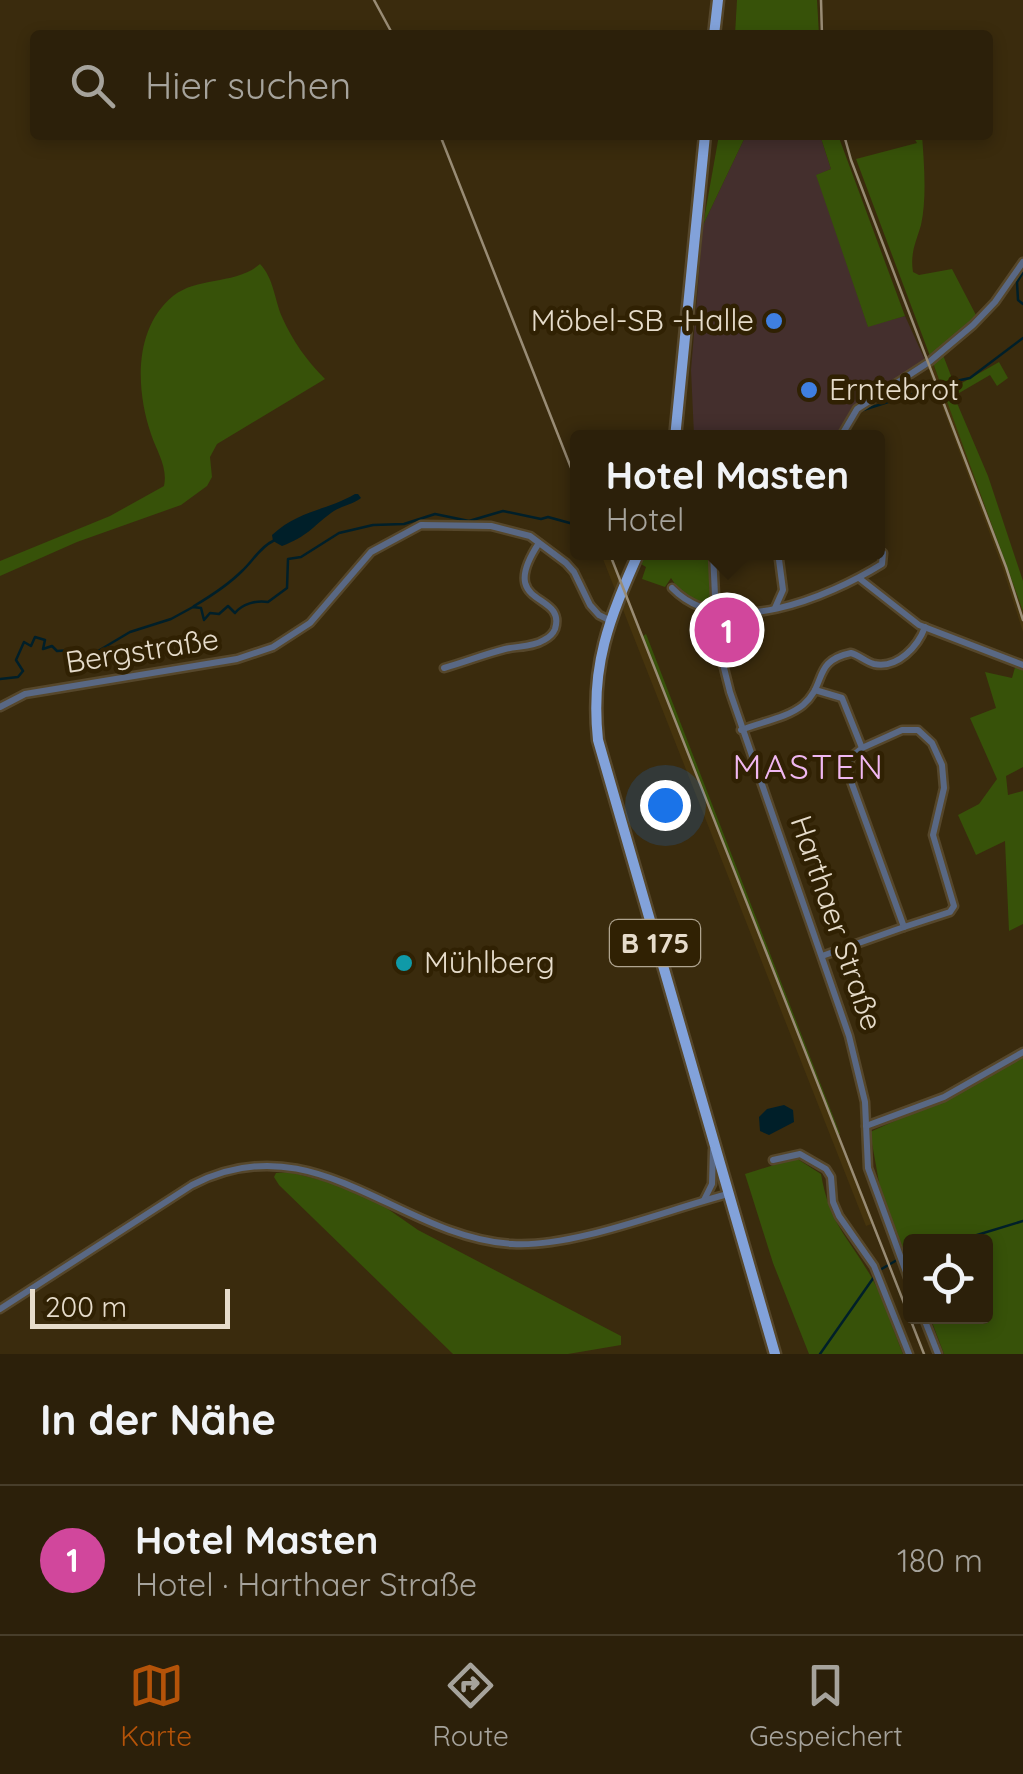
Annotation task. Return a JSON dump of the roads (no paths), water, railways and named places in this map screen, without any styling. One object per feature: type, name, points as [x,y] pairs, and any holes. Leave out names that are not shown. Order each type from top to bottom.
[{"type":"main road","points":[[715,30],[718,0]]},
{"type":"main road","points":[[676,430],[705,140]]},
{"type":"main road","name":"B 175","points":[[636,560],[610,620],[595,688],[598,740],[775,1354]]},
{"type":"street","points":[[845,430],[857,409],[959,339],[1004,290],[1023,262]]},
{"type":"street","name":"Bergstraße","points":[[0,707],[25,694],[236,659],[273,646],[318,615],[371,552],[421,525],[502,527],[539,542]]},
{"type":"street","points":[[444,668],[539,643],[551,636],[556,624],[554,612],[528,590],[523,578],[539,542],[566,563],[590,605],[610,620]]},
{"type":"street","name":"Harthaer Straße","points":[[714,560],[720,656],[741,730],[860,1074],[874,1190],[903,1263]]},
{"type":"street","points":[[775,608],[784,590],[779,560]]},
{"type":"street","points":[[672,588],[679,595],[727,615],[820,596],[860,578],[882,560]]},
{"type":"street","points":[[860,578],[925,628],[1023,664]]},
{"type":"street","points":[[741,730],[795,710],[814,690],[826,662],[832,658],[851,653],[874,664],[889,662],[910,653],[925,628]]},
{"type":"street","points":[[814,690],[842,698],[862,748]]},
{"type":"street","points":[[822,956],[904,928],[950,912],[954,906],[934,835],[944,788],[942,764],[932,743],[918,730],[902,730],[862,748],[850,758],[848,773],[904,928]]},
{"type":"street","points":[[866,1126],[944,1097],[1023,1052]]},
{"type":"street","points":[[703,1201],[712,1184],[710,1130]]},
{"type":"street","points":[[773,1160],[800,1154],[826,1169],[831,1177],[833,1202],[874,1266],[909,1354]]},
{"type":"street","points":[[0,1310],[207,1177],[264,1168],[302,1168],[336,1178],[460,1235],[514,1244],[564,1240],[728,1194]]},
{"type":"street","points":[[927,1324],[938,1354]]},
{"type":"water","points":[[355,494],[361,498],[335,511],[298,539],[282,546],[273,541],[272,535],[292,520]]},
{"type":"water","points":[[784,1105],[793,1110],[794,1122],[769,1135],[760,1131],[759,1117],[767,1109]]},
{"type":"waterway","points":[[1023,272],[1017,282],[1018,300],[1023,304]]},
{"type":"waterway","points":[[942,384],[970,378],[1023,338]]},
{"type":"waterway","points":[[849,430],[860,411],[935,387]]},
{"type":"waterway","points":[[0,679],[18,677],[23,671],[16,660],[24,642],[31,646],[35,637],[45,640],[43,649],[52,646],[57,651],[86,654],[193,607],[201,608],[204,620],[210,613],[219,614],[228,606],[235,613],[250,603],[268,602],[287,588],[288,559],[301,557],[339,533],[373,525],[404,524],[435,514],[469,521],[503,511],[570,523]]},
{"type":"waterway","points":[[194,606],[231,581],[273,541]]},
{"type":"waterway","points":[[980,1234],[1023,1221]]},
{"type":"waterway","points":[[878,1271],[897,1260]]},
{"type":"waterway","points":[[820,1354],[874,1277]]},
{"type":"railway","points":[[374,0],[390,30]]},
{"type":"railway","points":[[821,0],[822,30]]},
{"type":"railway","points":[[442,140],[570,465]]},
{"type":"railway","points":[[845,140],[1023,620]]},
{"type":"railway","points":[[612,560],[924,1354]]},
{"type":"place","name":"Möbel-SB -Halle","points":[[774,321]]},
{"type":"place","name":"Erntebrot","points":[[809,390]]},
{"type":"place","name":"Hotel Masten","points":[[727,630]]},
{"type":"place","name":"Mühlberg","points":[[404,963]]},
{"type":"district","name":"MASTEN","points":[[809,767]]}]
